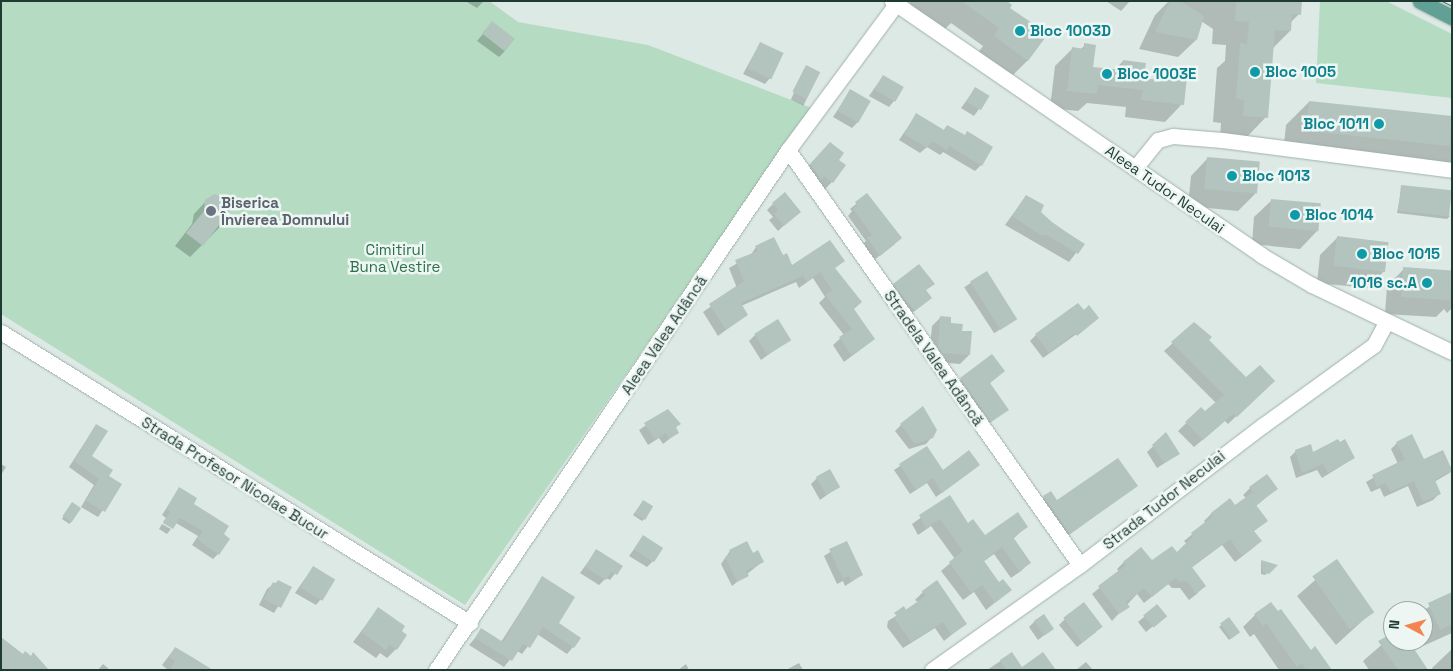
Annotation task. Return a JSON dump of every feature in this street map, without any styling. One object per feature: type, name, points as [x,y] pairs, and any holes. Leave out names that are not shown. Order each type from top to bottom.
[{"type":"main road","points":[[1420,1],[1452,17]]},
{"type":"street","name":"Aleea Valea Adâncă","points":[[436,670],[470,623],[788,150],[894,2]]},
{"type":"street","name":"Aleea Tudor Neculai","points":[[894,2],[1261,255],[1312,285],[1452,352]]},
{"type":"street","points":[[1136,168],[1158,140],[1173,136],[1222,140],[1452,170]]},
{"type":"street","name":"Stradela Valea Adâncă","points":[[788,150],[1080,565]]},
{"type":"street","name":"Strada Tudor Neculai","points":[[932,670],[1080,565],[1262,426],[1374,345],[1386,322]]},
{"type":"street","name":"Strada Profesor Nicolae Bucur","points":[[1,332],[470,623]]},
{"type":"green space","name":"Cimitirul Buna Vestire","points":[[1,1],[489,1],[518,22],[648,45],[812,108],[465,605],[1,314]]},
{"type":"green space","points":[[1320,1],[1386,1],[1452,34],[1452,98],[1316,83]]},
{"type":"building","name":"Bloc 1003D","points":[[961,1],[1007,1],[1012,5],[1010,8],[1048,34],[1028,61],[994,36],[999,28]]},
{"type":"building","points":[[1170,1],[1180,1],[1204,16],[1197,40],[1155,32]]},
{"type":"building","name":"Bloc 1005","points":[[1236,1],[1302,1],[1301,15],[1292,14],[1291,31],[1275,30],[1268,118],[1243,116],[1244,100],[1236,99],[1240,43],[1247,44],[1249,22],[1235,21]]},
{"type":"building","points":[[492,21],[515,39],[505,51],[482,34]]},
{"type":"building","points":[[760,42],[784,53],[771,79],[748,68]]},
{"type":"building","name":"Bloc 1003E","points":[[1084,43],[1096,45],[1093,67],[1122,70],[1123,60],[1146,63],[1144,78],[1166,81],[1166,75],[1187,77],[1184,105],[1141,100],[1143,90],[1098,85],[1097,94],[1067,91],[1072,47],[1084,49]]},
{"type":"building","points":[[806,65],[820,72],[807,99],[792,92]]},
{"type":"building","points":[[883,75],[904,87],[895,102],[874,90]]},
{"type":"building","points":[[975,87],[990,96],[981,110],[966,102]]},
{"type":"building","points":[[850,89],[871,101],[858,123],[838,111]]},
{"type":"building","name":"Bloc 1011","points":[[1309,101],[1452,116],[1449,146],[1306,131]]},
{"type":"building","points":[[916,113],[944,130],[947,125],[965,135],[967,131],[993,147],[982,166],[949,146],[947,150],[932,141],[927,148],[904,134]]},
{"type":"building","points":[[830,142],[844,153],[839,160],[846,165],[833,183],[824,176],[821,180],[810,164]]},
{"type":"building","name":"Bloc 1013","points":[[1207,157],[1260,162],[1257,193],[1204,189]]},
{"type":"building","points":[[1401,185],[1452,190],[1449,216],[1398,211]]},
{"type":"building","points":[[785,192],[801,212],[784,226],[774,214],[778,210],[772,203]]},
{"type":"building","points":[[867,193],[902,238],[880,256],[867,238],[872,235],[853,209],[857,205],[855,202]]},
{"type":"building","points":[[214,194],[229,199],[231,209],[224,225],[219,225],[203,246],[186,233],[204,211],[205,200]]},
{"type":"building","points":[[1026,195],[1044,205],[1041,212],[1055,225],[1085,244],[1078,254],[1045,234],[1042,236],[1012,216]]},
{"type":"building","name":"Bloc 1014","points":[[1271,199],[1321,203],[1318,231],[1269,227]]},
{"type":"building","name":"Bloc 1015","points":[[1337,236],[1389,242],[1385,272],[1333,266]]},
{"type":"building","points":[[774,237],[783,255],[787,253],[792,265],[830,240],[845,261],[835,268],[862,302],[854,309],[875,339],[852,356],[839,337],[852,329],[825,295],[832,290],[820,272],[807,282],[803,276],[741,303],[748,315],[726,330],[709,304],[744,281],[735,260],[758,251],[755,246]]},
{"type":"building","points":[[919,264],[935,284],[926,290],[932,298],[915,311],[893,284]]},
{"type":"building","name":"1016 sc.A","points":[[1403,267],[1452,270],[1450,300],[1401,297]]},
{"type":"building","points":[[987,271],[1017,319],[1000,330],[970,282]]},
{"type":"building","points":[[1078,303],[1084,310],[1089,305],[1099,318],[1077,336],[1075,333],[1049,353],[1035,334]]},
{"type":"building","points":[[940,316],[951,317],[951,323],[963,324],[962,331],[972,331],[970,355],[942,353],[938,347]]},
{"type":"building","points":[[778,319],[791,340],[768,355],[754,334]]},
{"type":"building","points":[[1194,322],[1212,337],[1209,340],[1246,377],[1260,365],[1275,381],[1237,417],[1233,414],[1203,440],[1185,422],[1201,407],[1205,411],[1224,395],[1171,342]]},
{"type":"building","points":[[992,354],[1005,371],[990,383],[1009,410],[991,422],[960,378]]},
{"type":"building","points":[[923,406],[937,430],[933,438],[915,444],[900,424]]},
{"type":"building","points":[[668,409],[681,424],[676,427],[679,433],[669,439],[666,433],[655,440],[644,423]]},
{"type":"building","points":[[96,424],[108,431],[92,456],[113,470],[109,476],[122,484],[105,512],[86,501],[99,479],[74,461]]},
{"type":"building","points":[[1166,432],[1180,454],[1164,463],[1152,445]]},
{"type":"building","points":[[1412,434],[1424,459],[1443,450],[1452,470],[1435,480],[1441,494],[1423,502],[1414,481],[1390,492],[1386,483],[1377,487],[1372,475],[1405,459],[1396,442]]},
{"type":"building","points":[[1338,439],[1340,442],[1345,439],[1355,458],[1328,473],[1323,464],[1302,473],[1295,450],[1311,444],[1313,452]]},
{"type":"building","points":[[927,446],[943,470],[969,450],[980,465],[942,493],[933,478],[916,490],[899,464]]},
{"type":"building","points":[[1118,458],[1138,486],[1070,534],[1043,496],[1051,491],[1057,500]]},
{"type":"building","points":[[830,469],[840,487],[826,495],[816,477]]},
{"type":"building","points":[[1267,474],[1278,489],[1256,505],[1268,521],[1254,531],[1262,541],[1242,556],[1230,539],[1192,567],[1206,586],[1196,594],[1187,581],[1179,582],[1176,578],[1152,597],[1144,588],[1126,602],[1130,607],[1119,614],[1098,586],[1126,565],[1123,562],[1141,547],[1152,560],[1172,546],[1177,552],[1193,536],[1191,533],[1213,516],[1211,513],[1230,498],[1235,505],[1253,492],[1249,487]]},
{"type":"building","points":[[179,487],[197,498],[194,504],[229,526],[224,534],[230,539],[219,555],[197,539],[203,531],[180,518],[173,529],[163,523],[170,512],[166,509]]},
{"type":"building","points":[[950,495],[968,523],[973,519],[985,535],[1018,512],[1028,527],[1013,537],[1031,563],[1019,571],[1002,547],[984,561],[999,582],[1003,579],[1012,590],[995,603],[982,585],[971,593],[949,562],[963,551],[940,519],[926,528],[919,515]]},
{"type":"building","points":[[643,500],[653,506],[645,520],[635,514]]},
{"type":"building","points":[[72,502],[81,508],[72,522],[62,516]]},
{"type":"building","points":[[643,535],[663,548],[654,562],[634,549]]},
{"type":"building","points":[[747,541],[753,553],[758,550],[764,562],[746,571],[749,576],[737,582],[725,557],[731,554],[729,550]]},
{"type":"building","points":[[847,541],[863,575],[851,581],[849,576],[843,579],[829,549]]},
{"type":"building","points":[[596,549],[623,566],[617,575],[611,572],[606,580],[585,567]]},
{"type":"building","points":[[1337,559],[1374,612],[1350,629],[1312,576]]},
{"type":"building","points":[[1261,560],[1278,565],[1269,574],[1263,572]]},
{"type":"building","points":[[313,566],[335,579],[322,601],[300,587]]},
{"type":"building","points":[[542,576],[575,597],[559,623],[581,638],[574,648],[543,627],[530,648],[523,644],[512,661],[475,638],[481,628],[503,642]]},
{"type":"building","points":[[278,580],[292,587],[281,608],[264,599],[273,582],[276,584]]},
{"type":"building","points":[[937,580],[967,624],[951,635],[943,622],[911,642],[894,618],[897,616],[894,613],[904,606],[906,610],[925,596],[922,591]]},
{"type":"building","points":[[1452,592],[1452,624],[1440,630],[1433,614],[1432,601]]},
{"type":"building","points":[[1084,602],[1103,627],[1082,642],[1063,618]]},
{"type":"building","points":[[1271,602],[1278,611],[1281,609],[1311,650],[1315,646],[1332,670],[1306,670],[1302,663],[1297,667],[1266,623],[1263,626],[1254,614]]},
{"type":"building","points":[[1157,604],[1167,616],[1153,628],[1143,616]]},
{"type":"building","points":[[378,607],[405,626],[402,631],[407,635],[397,650],[389,644],[386,650],[361,632]]},
{"type":"building","points":[[1044,614],[1054,629],[1044,636],[1034,621]]},
{"type":"building","points":[[1229,617],[1240,632],[1231,639],[1220,623]]},
{"type":"building","points":[[1,637],[23,654],[25,651],[31,656],[33,652],[49,670],[1,670]]},
{"type":"building","points":[[1383,638],[1383,648],[1378,641]]},
{"type":"building","points":[[175,647],[213,670],[170,670],[175,661],[169,657]]},
{"type":"building","points":[[1385,651],[1416,651],[1428,670],[1398,670]]},
{"type":"building","points":[[1012,652],[1022,667],[1043,652],[1056,670],[1006,670],[1000,660]]},
{"type":"tram line","points":[[1442,1],[1452,6]]},
{"type":"place","name":"Bloc 1003D","points":[[1020,31]]},
{"type":"place","name":"Bloc 1005","points":[[1255,72]]},
{"type":"place","name":"Bloc 1003E","points":[[1107,74]]},
{"type":"place","name":"Bloc 1011","points":[[1379,124]]},
{"type":"place","name":"Bloc 1013","points":[[1232,176]]},
{"type":"place","name":"Biserica Învierea Domnului","points":[[211,211]]},
{"type":"place","name":"Bloc 1014","points":[[1295,215]]},
{"type":"place","name":"Bloc 1015","points":[[1362,254]]},
{"type":"place","name":"1016 sc.A","points":[[1427,283]]}]
